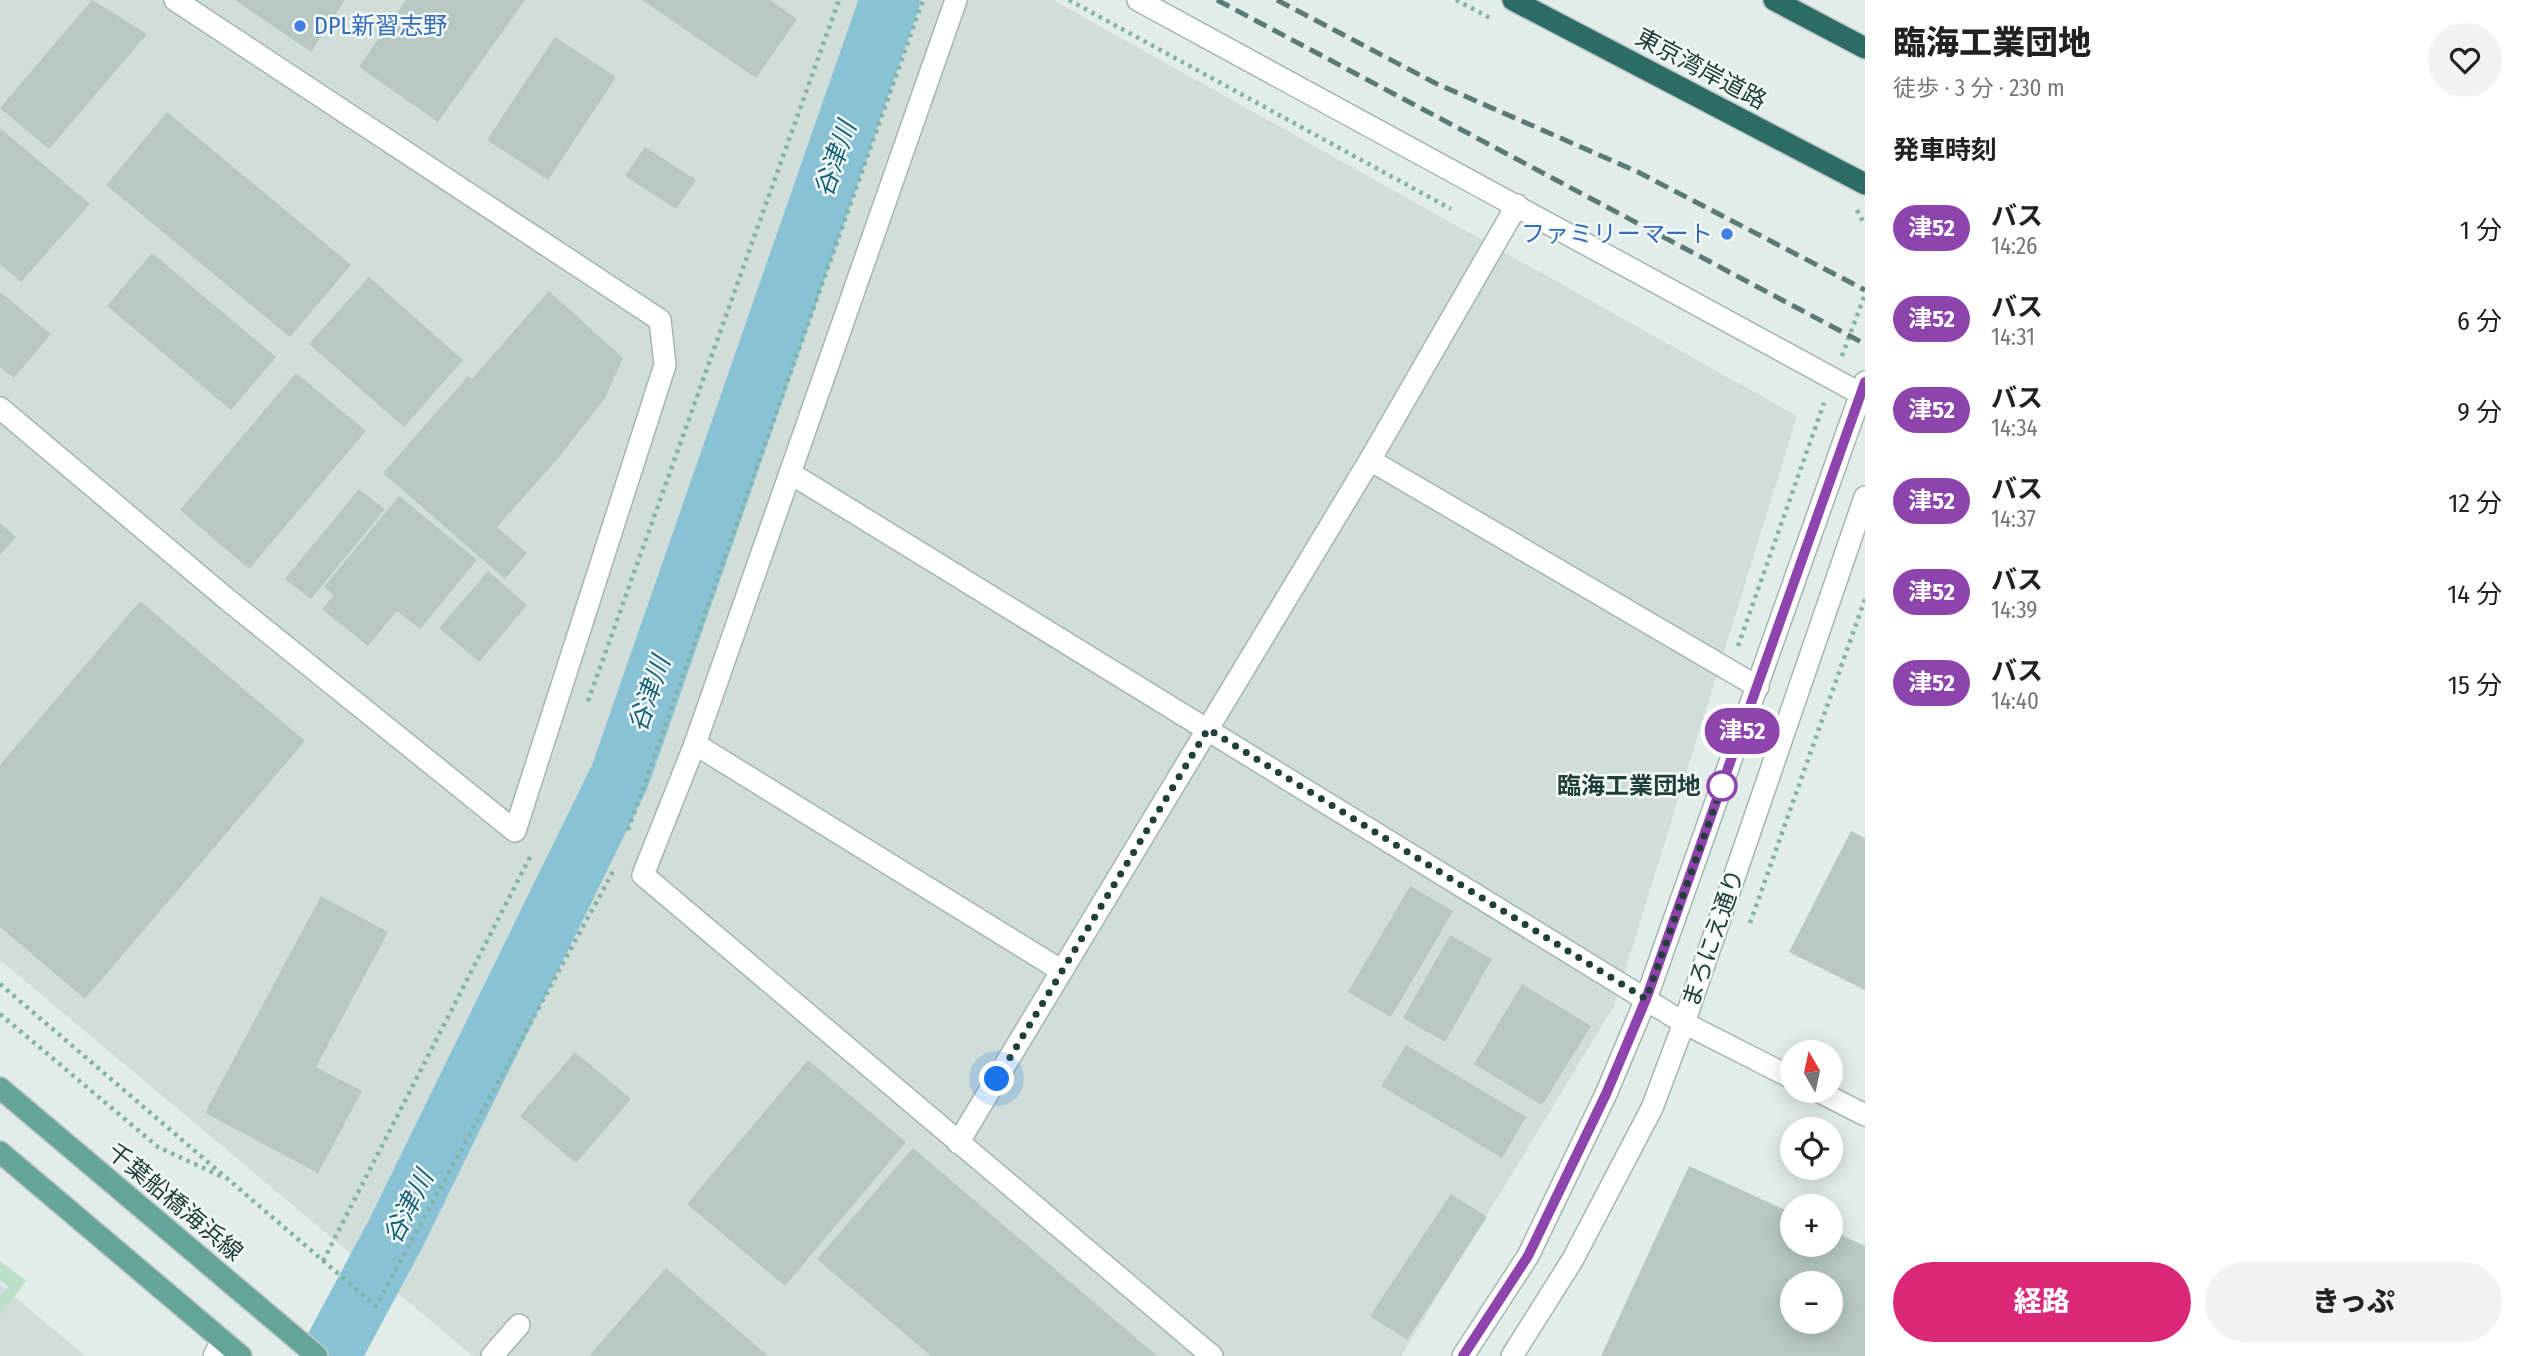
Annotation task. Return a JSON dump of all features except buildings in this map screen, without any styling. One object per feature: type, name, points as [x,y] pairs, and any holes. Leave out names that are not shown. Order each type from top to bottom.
[{"type":"highway","name":"東京湾岸道路","points":[[1513,0],[1865,184]]},
{"type":"highway","points":[[1774,0],[1865,47]]},
{"type":"main road","name":"千葉船橋海浜線","points":[[0,1088],[317,1356]]},
{"type":"main road","points":[[0,1152],[218,1348],[241,1356]]},
{"type":"street","points":[[0,408],[228,600],[515,831],[665,365],[660,320],[175,0]]},
{"type":"street","points":[[956,0],[695,744],[642,875],[1212,1356]]},
{"type":"street","points":[[1138,0],[1832,378],[1863,388]]},
{"type":"street","points":[[958,1143],[1370,460],[1517,205]]},
{"type":"street","name":"まろにえ通り","points":[[1463,1356],[1528,1256],[1606,1094],[1646,999],[1863,388]]},
{"type":"street","points":[[1370,460],[1758,687]]},
{"type":"street","points":[[790,473],[1684,1023],[1780,1072]]},
{"type":"street","name":"まろにえ通り","points":[[1512,1356],[1573,1259],[1652,1108],[1684,1023],[1865,497]]},
{"type":"street","points":[[695,744],[1062,971]]},
{"type":"street","points":[[1841,1103],[1865,1115]]},
{"type":"street","points":[[492,1356],[519,1325]]},
{"type":"path","points":[[628,832],[923,0]]},
{"type":"path","points":[[1069,0],[1451,209]]},
{"type":"path","points":[[1731,672],[1832,378],[1865,295]]},
{"type":"path","points":[[0,984],[376,1306],[619,858]]},
{"type":"path","points":[[0,1014],[158,1147],[232,1181]]},
{"type":"shaded area","points":[[0,0],[1053,0],[1797,416],[1614,1006],[1401,1356],[473,1356],[0,960]]},
{"type":"shaded area","points":[[0,1284],[85,1356],[0,1356]]},
{"type":"green space","points":[[0,1261],[26,1281],[0,1315],[0,1298],[8,1287],[0,1280]]},
{"type":"waterway","name":"谷津川","points":[[330,1356],[395,1235],[620,776],[890,0]]},
{"type":"railway","points":[[1217,0],[1865,344]]},
{"type":"railway","points":[[1277,0],[1435,83],[1638,172],[1865,290]]},
{"type":"bus line","name":"津52","points":[[1463,1356],[1528,1256],[1606,1094],[1646,999],[1865,382]]},
{"type":"place","name":"DPL新習志野","points":[[300,26]]},
{"type":"place","name":"ファミリーマート","points":[[1727,234]]},
{"type":"place","name":"臨海工業団地","points":[[1722,786]]},
{"type":"route","points":[[997,1079],[1208,729],[1646,999],[1722,786]]}]
